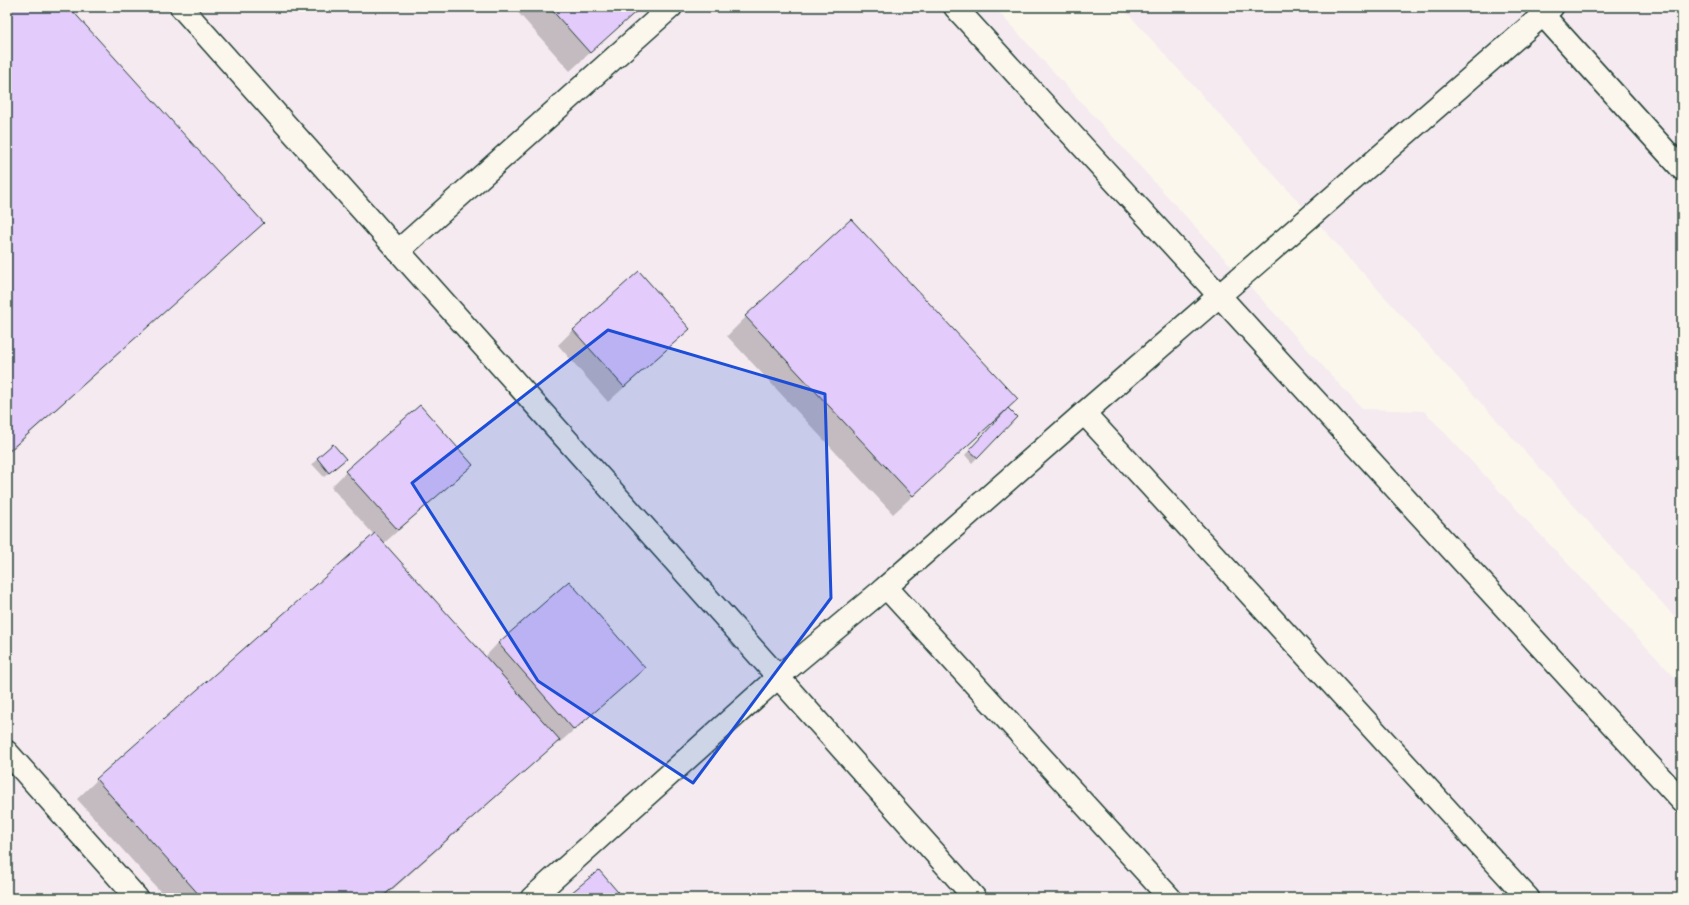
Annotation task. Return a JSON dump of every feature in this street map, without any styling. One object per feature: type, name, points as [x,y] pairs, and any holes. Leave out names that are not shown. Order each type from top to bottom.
[{"type":"lane","points":[[181,7],[975,898]]},
{"type":"lane","points":[[398,251],[671,7]]},
{"type":"lane","points":[[955,7],[1682,801]]},
{"type":"lane","points":[[532,898],[778,677],[886,587],[1084,413],[1548,11],[1682,169]]},
{"type":"lane","points":[[1084,413],[1528,898]]},
{"type":"lane","points":[[886,587],[1170,898]]},
{"type":"lane","points":[[7,752],[136,898]]},
{"type":"highlighted area","points":[[608,330],[825,394],[831,598],[693,783],[538,681],[412,483]]},
{"type":"shaded area","points":[[7,7],[994,7],[1362,409],[1424,411],[1682,685],[1682,898],[7,898]]},
{"type":"shaded area","points":[[1122,7],[1682,7],[1682,625]]},
{"type":"building","points":[[7,7],[69,7],[264,223],[8,452]]},
{"type":"building","points":[[549,7],[641,7],[590,53]]},
{"type":"building","points":[[851,219],[1018,399],[913,496],[745,316]]},
{"type":"building","points":[[639,271],[690,329],[624,387],[573,330]]},
{"type":"building","points":[[420,405],[473,465],[398,530],[345,471]]},
{"type":"building","points":[[1008,408],[1017,417],[978,458],[969,450]]},
{"type":"building","points":[[333,444],[346,459],[329,473],[317,458]]},
{"type":"building","points":[[375,533],[560,740],[381,898],[202,898],[96,779]]},
{"type":"building","points":[[569,581],[645,668],[574,730],[498,643]]},
{"type":"building","points":[[599,870],[623,898],[565,898]]}]
